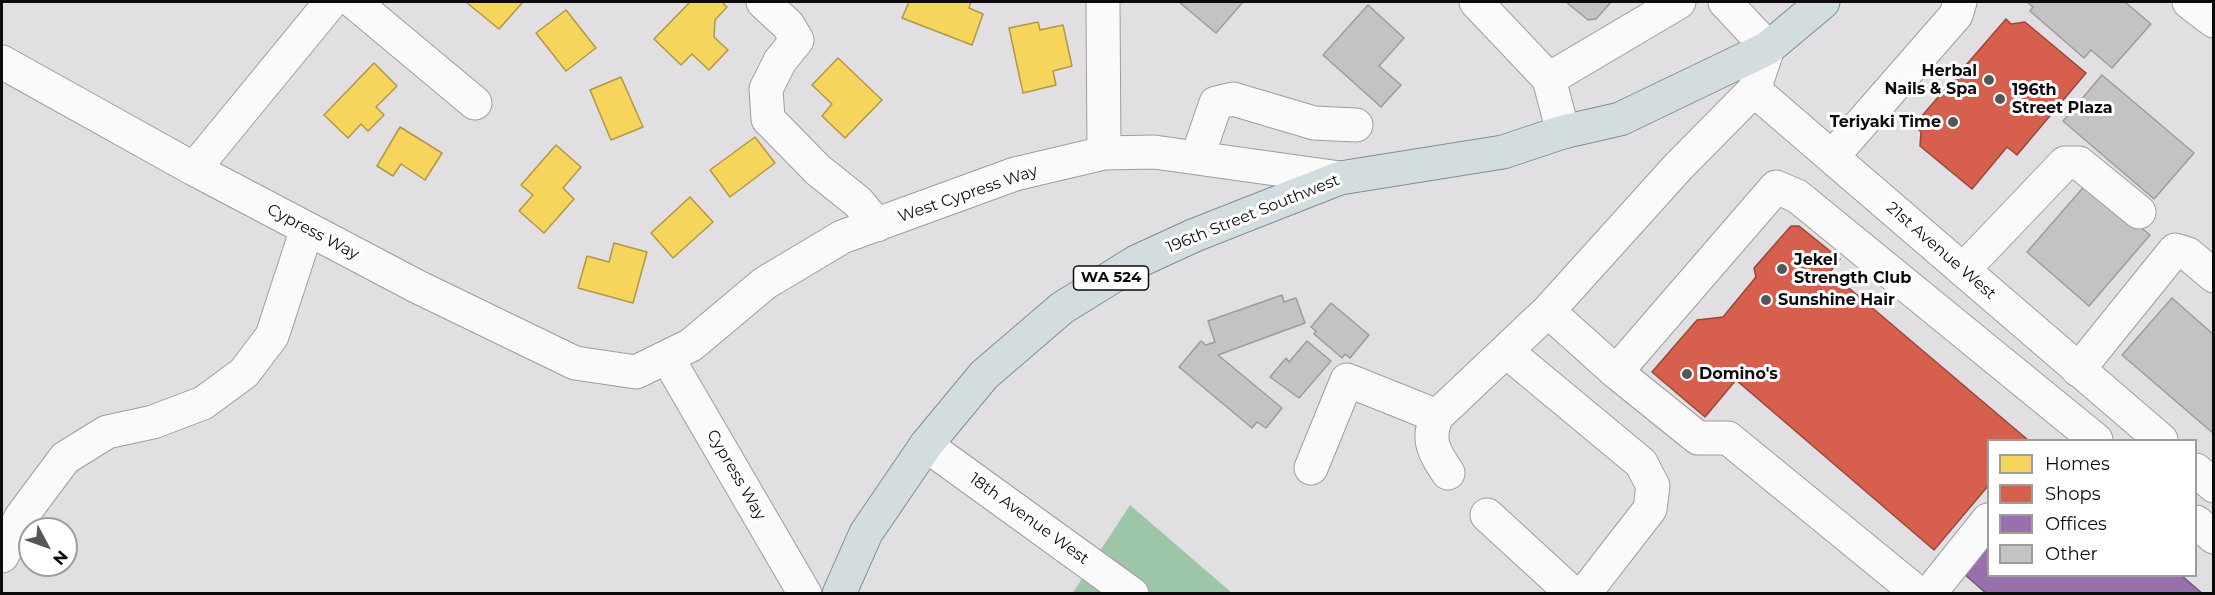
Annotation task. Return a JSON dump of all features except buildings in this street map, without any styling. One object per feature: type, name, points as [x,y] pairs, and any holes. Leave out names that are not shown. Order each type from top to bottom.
[{"type":"main road","name":"196th Street Southwest","points":[[839,594],[866,533],[927,445],[984,375],[1062,308],[1146,257],[1195,235],[1340,178],[1503,152],[1563,132],[1620,119],[1768,48],[1823,2]]},
{"type":"street","points":[[194,169],[331,2]]},
{"type":"street","points":[[354,2],[475,103]]},
{"type":"street","points":[[763,2],[788,25],[797,39],[780,61],[766,89],[768,119],[818,170],[858,202],[877,225]]},
{"type":"street","points":[[1103,2],[1104,153]]},
{"type":"street","points":[[1476,2],[1550,79],[1563,132]]},
{"type":"street","points":[[1550,79],[1679,2]]},
{"type":"street","points":[[1448,473],[1435,453],[1430,430],[1437,416],[1548,311],[1678,167],[1754,90],[1768,48],[1725,2]]},
{"type":"street","points":[[1832,157],[1956,15],[1960,2]]},
{"type":"street","points":[[2189,2],[2214,21]]},
{"type":"street","name":"Cypress Way","points":[[2,62],[194,169],[418,287],[575,363],[636,372]]},
{"type":"street","name":"21st Avenue West","points":[[1754,90],[2159,439]]},
{"type":"street","points":[[1197,158],[1216,102],[1233,99],[1314,123],[1356,125]]},
{"type":"street","name":"West Cypress Way","points":[[636,372],[692,345],[765,283],[842,237],[1016,174],[1104,153],[1154,152],[1340,178]]},
{"type":"street","points":[[1963,270],[2065,163],[2079,163],[2139,212]]},
{"type":"street","points":[[1616,372],[1776,188],[1797,196],[1859,246],[2062,430],[2090,439]]},
{"type":"street","points":[[1859,246],[1890,207]]},
{"type":"street","points":[[2,556],[21,517],[65,458],[107,432],[153,422],[203,403],[244,373],[272,336],[307,229]]},
{"type":"street","points":[[2062,430],[2087,377],[2175,250],[2188,254],[2214,276]]},
{"type":"street","points":[[1548,311],[1616,372],[1698,438],[1728,438],[1919,594]]},
{"type":"street","points":[[1506,351],[1641,463],[1653,486],[1650,509],[1584,594]]},
{"type":"street","name":"Cypress Way","points":[[667,357],[805,594]]},
{"type":"street","points":[[1311,468],[1347,380],[1437,416]]},
{"type":"street","name":"18th Avenue West","points":[[927,445],[1132,594]]},
{"type":"street","points":[[2197,471],[2214,486]]},
{"type":"street","points":[[1487,515],[1573,594]]},
{"type":"street","points":[[1929,594],[1987,522]]},
{"type":"street","points":[[2197,523],[2214,537]]},
{"type":"green space","points":[[1130,505],[1232,593],[1072,594]]},
{"type":"place","name":"Herbal Nails & Spa","points":[[1989,80]]},
{"type":"place","name":"196th Street Plaza","points":[[2000,99]]},
{"type":"place","name":"Teriyaki Time","points":[[1953,122]]},
{"type":"place","name":"Jekel Strength Club","points":[[1782,269]]},
{"type":"place","name":"Sunshine Hair","points":[[1766,300]]},
{"type":"place","name":"Domino's","points":[[1687,374]]}]
